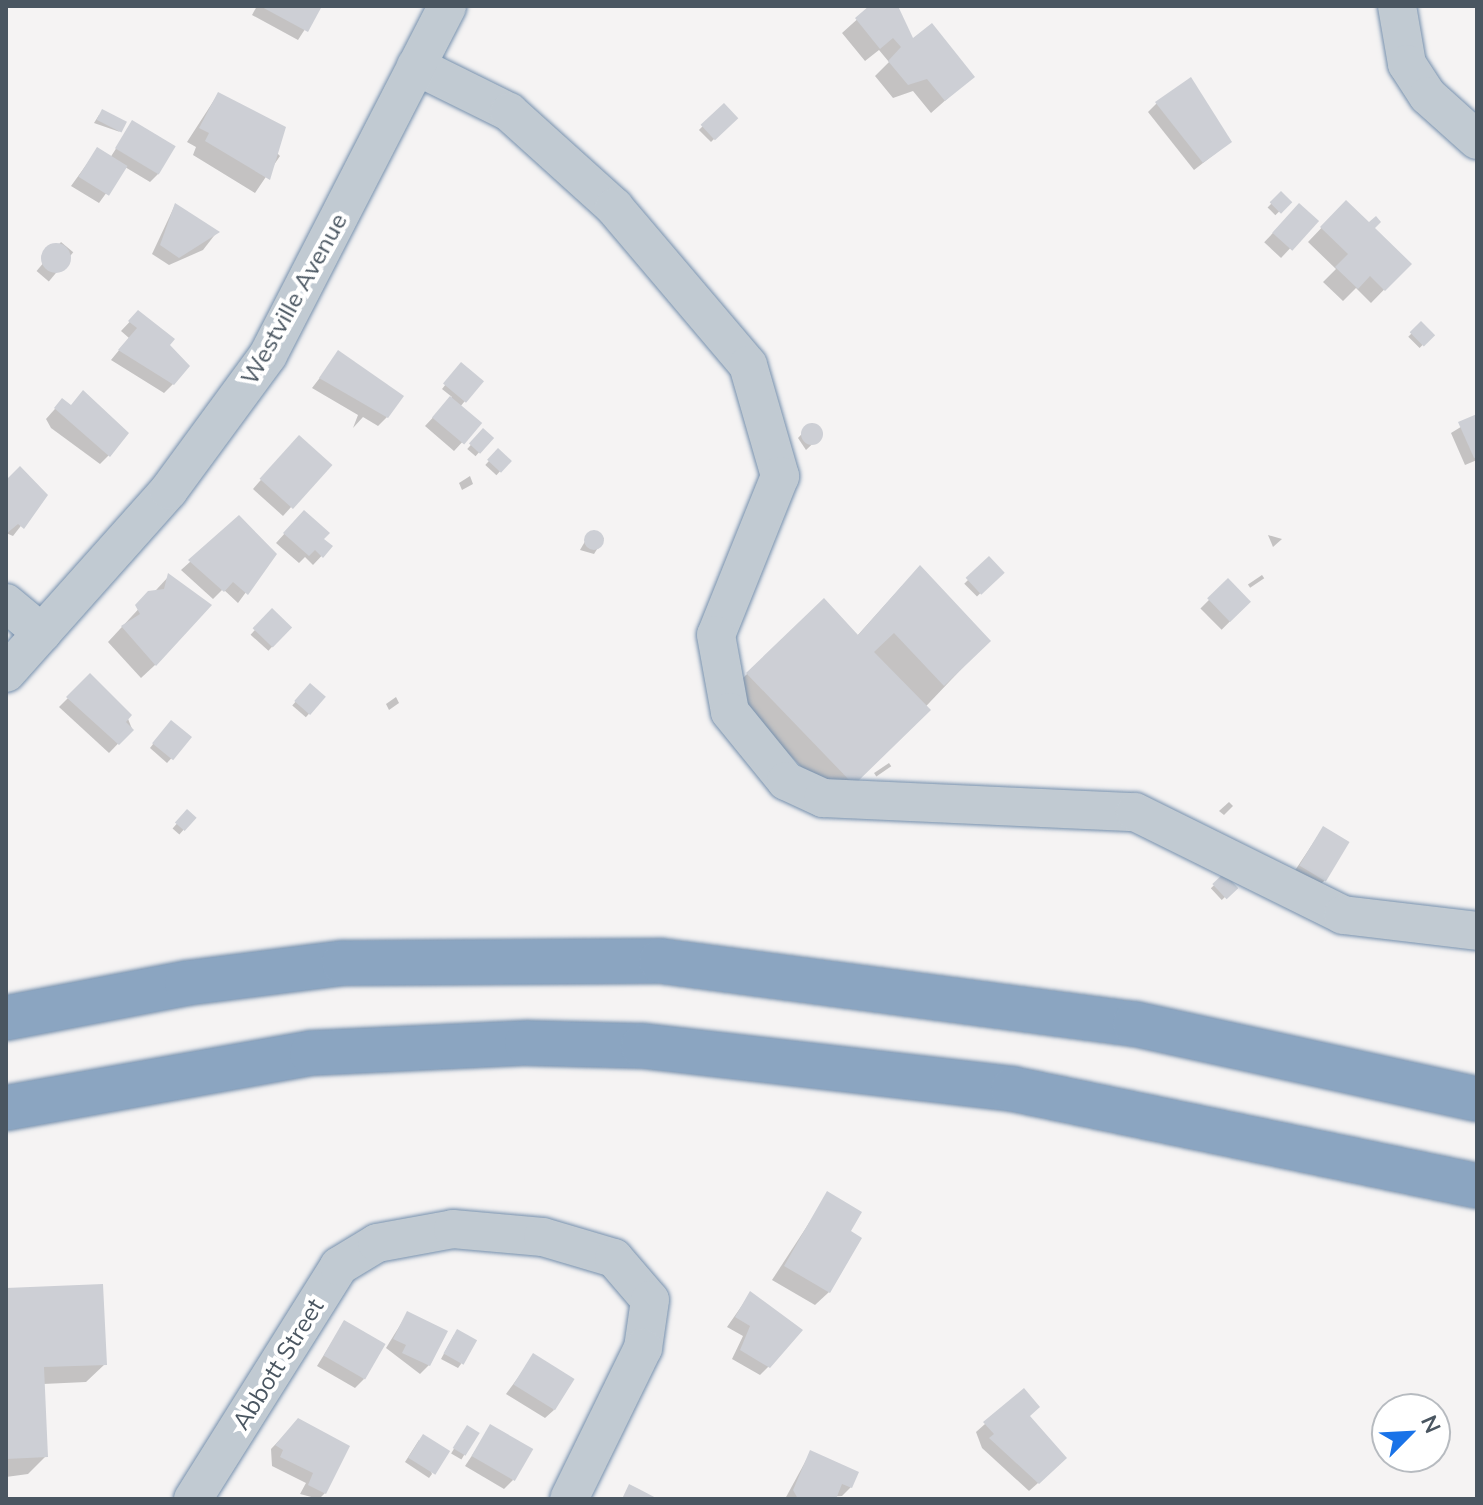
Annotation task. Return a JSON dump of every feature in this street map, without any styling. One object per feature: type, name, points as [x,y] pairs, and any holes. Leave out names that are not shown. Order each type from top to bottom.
[{"type":"highway","points":[[6,1018],[187,983],[344,963],[661,961],[1119,1021],[1477,1099]]},
{"type":"highway","points":[[6,1108],[312,1053],[527,1043],[643,1046],[1042,1094],[1477,1186]]},
{"type":"street","name":"Westville Avenue","points":[[6,673],[169,490],[268,355],[447,6]]},
{"type":"street","points":[[1397,6],[1407,64],[1428,96],[1477,140]]},
{"type":"street","points":[[416,66],[509,112],[614,207],[748,365],[780,476],[716,635],[730,712],[786,781],[823,798],[1135,812],[1343,915],[1477,931]]},
{"type":"street","points":[[6,603],[42,633]]},
{"type":"street","name":"Abbott Street","points":[[193,1499],[339,1266],[377,1243],[453,1229],[543,1237],[614,1258],[650,1300],[643,1348],[569,1499]]},
{"type":"building","points":[[260,6],[322,6],[308,32]]},
{"type":"building","points":[[869,6],[898,6],[913,38],[932,23],[975,77],[945,101],[927,79],[908,85],[888,61],[901,47],[893,38],[880,49],[855,18]]},
{"type":"building","points":[[1191,77],[1232,142],[1203,163],[1155,102]]},
{"type":"building","points":[[218,92],[286,127],[270,180],[205,141],[209,133],[199,128]]},
{"type":"building","points":[[724,103],[738,118],[715,140],[701,125]]},
{"type":"building","points":[[102,109],[127,122],[122,132],[97,120]]},
{"type":"building","points":[[132,120],[176,146],[159,175],[115,148]]},
{"type":"building","points":[[97,147],[128,166],[109,196],[78,177]]},
{"type":"building","points":[[1281,191],[1292,202],[1281,214],[1270,202]]},
{"type":"building","points":[[1346,200],[1369,222],[1376,216],[1381,222],[1375,228],[1412,264],[1385,291],[1370,276],[1358,289],[1335,267],[1348,254],[1320,227]]},
{"type":"building","points":[[175,203],[220,232],[179,258],[160,245]]},
{"type":"building","points":[[1299,203],[1319,221],[1292,251],[1272,233]]},
{"type":"building","points":[[56,243],[67,247],[71,258],[67,269],[56,273],[45,269],[41,258],[45,247]]},
{"type":"building","points":[[138,310],[175,339],[170,345],[190,366],[174,385],[118,350],[137,328],[128,321]]},
{"type":"building","points":[[1421,321],[1435,335],[1424,346],[1410,332]]},
{"type":"building","points":[[338,350],[404,396],[388,418],[319,378]]},
{"type":"building","points":[[461,362],[484,381],[466,403],[443,383]]},
{"type":"building","points":[[83,390],[129,433],[110,457],[54,408],[62,398],[71,405]]},
{"type":"building","points":[[450,396],[482,423],[464,444],[432,417]]},
{"type":"building","points":[[1477,414],[1477,457],[1474,458],[1458,422]]},
{"type":"building","points":[[812,423],[823,434],[812,445],[801,434]]},
{"type":"building","points":[[483,428],[494,438],[480,454],[469,444]]},
{"type":"building","points":[[299,435],[332,465],[293,509],[260,479]]},
{"type":"building","points":[[498,448],[512,461],[501,473],[487,460]]},
{"type":"building","points":[[20,466],[48,495],[24,529],[18,524],[6,534],[6,480]]},
{"type":"building","points":[[304,510],[330,533],[324,539],[333,546],[323,558],[315,550],[309,556],[283,533]]},
{"type":"building","points":[[239,515],[277,554],[248,595],[233,582],[224,592],[188,560]]},
{"type":"building","points":[[594,530],[601,533],[604,540],[601,547],[594,550],[587,547],[584,540],[587,533]]},
{"type":"building","points":[[989,556],[1005,573],[981,595],[966,578]]},
{"type":"building","points":[[920,565],[991,641],[944,686],[894,633],[874,652],[931,710],[854,785],[746,673],[824,598],[858,635]]},
{"type":"building","points":[[168,573],[212,605],[156,666],[121,626],[140,614],[135,605],[148,591],[164,589]]},
{"type":"building","points":[[1228,578],[1251,602],[1230,622],[1207,598]]},
{"type":"building","points":[[272,608],[292,627],[273,648],[253,628]]},
{"type":"building","points":[[90,673],[132,715],[126,722],[134,730],[119,745],[66,697]]},
{"type":"building","points":[[310,683],[326,697],[310,715],[294,701]]},
{"type":"building","points":[[171,720],[192,737],[173,760],[152,743]]},
{"type":"building","points":[[187,809],[197,818],[185,831],[175,822]]},
{"type":"building","points":[[1323,826],[1350,842],[1326,881],[1299,865]]},
{"type":"building","points":[[1224,873],[1238,888],[1227,899],[1212,884]]},
{"type":"building","points":[[827,1191],[862,1212],[851,1231],[862,1238],[830,1293],[784,1266]]},
{"type":"building","points":[[103,1284],[107,1365],[44,1367],[48,1457],[6,1459],[6,1288]]},
{"type":"building","points":[[750,1291],[803,1330],[770,1368],[740,1350],[750,1326],[735,1317]]},
{"type":"building","points":[[407,1311],[448,1331],[430,1366],[402,1353],[406,1345],[393,1339]]},
{"type":"building","points":[[344,1320],[386,1344],[365,1380],[324,1356]]},
{"type":"building","points":[[457,1329],[477,1340],[464,1365],[443,1353]]},
{"type":"building","points":[[533,1353],[575,1379],[555,1410],[513,1384]]},
{"type":"building","points":[[1024,1388],[1040,1407],[1030,1416],[1067,1458],[1039,1484],[989,1438],[994,1434],[983,1422]]},
{"type":"building","points":[[298,1418],[350,1446],[326,1494],[308,1485],[313,1473],[280,1457],[283,1450],[275,1445]]},
{"type":"building","points":[[490,1424],[533,1449],[515,1481],[472,1456]]},
{"type":"building","points":[[467,1425],[480,1433],[465,1456],[453,1448]]},
{"type":"building","points":[[423,1434],[450,1451],[435,1475],[408,1458]]},
{"type":"building","points":[[810,1450],[859,1472],[852,1488],[842,1484],[836,1499],[798,1499],[793,1490]]},
{"type":"building","points":[[629,1484],[639,1489],[658,1499],[622,1499]]}]
